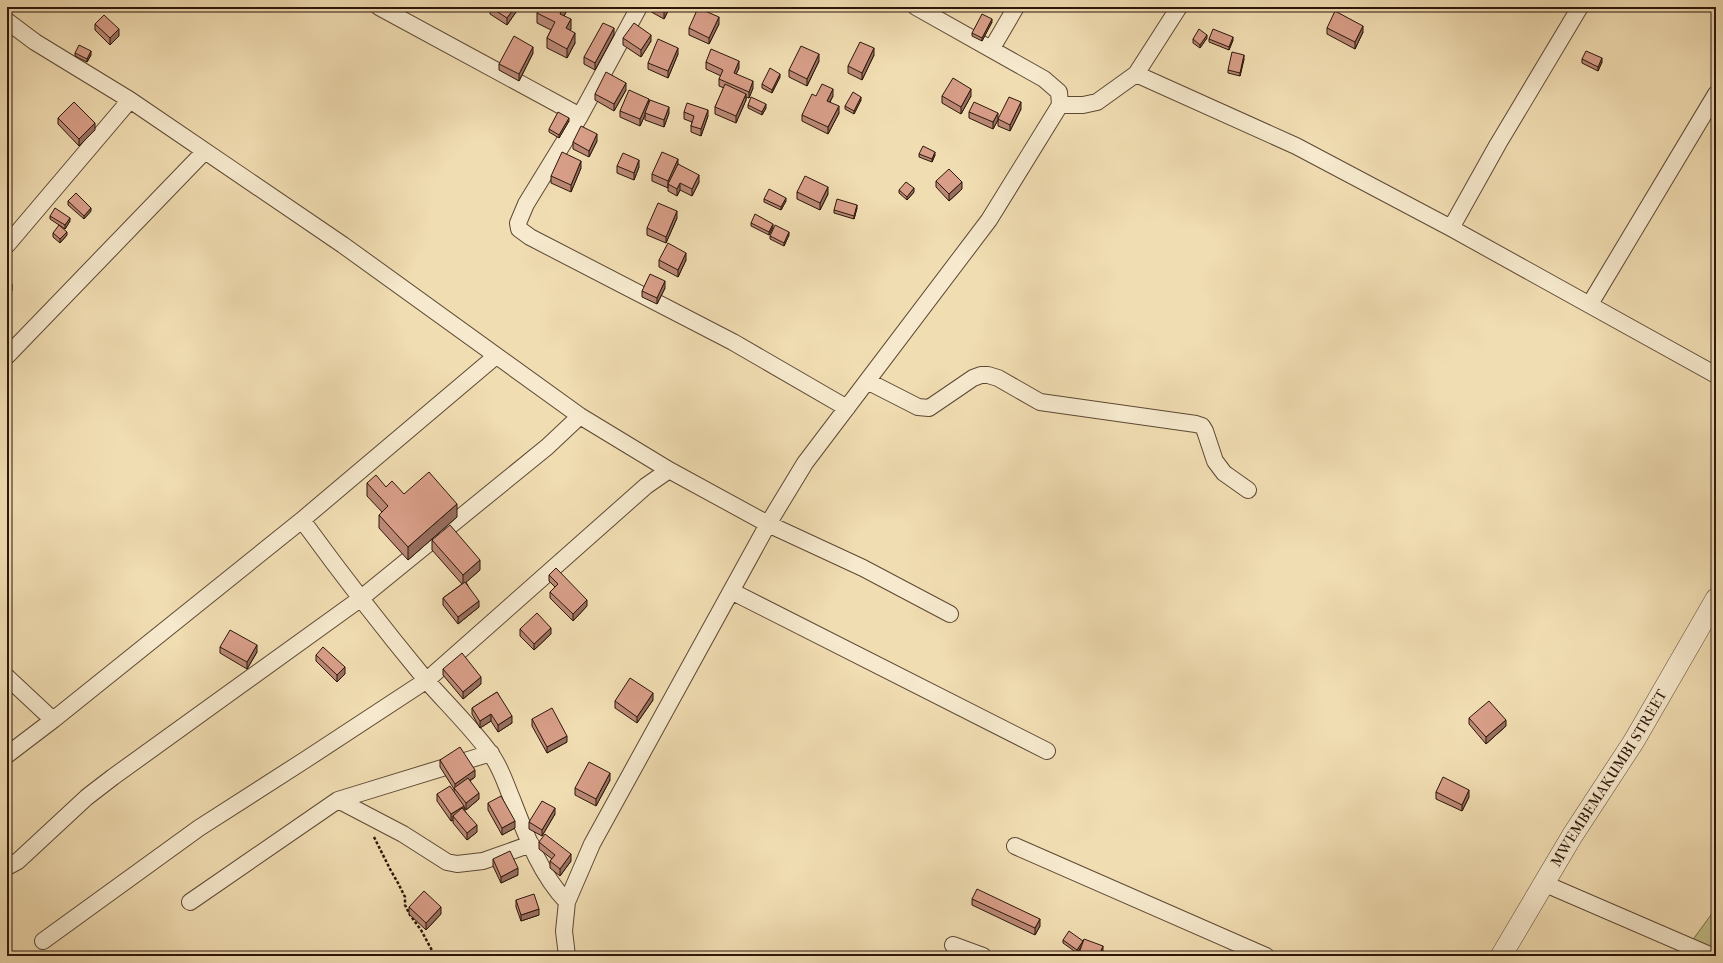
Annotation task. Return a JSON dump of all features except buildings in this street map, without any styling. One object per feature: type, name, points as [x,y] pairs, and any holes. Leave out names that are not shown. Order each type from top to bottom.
[{"type":"street","points":[[379,7],[580,116]]},
{"type":"street","points":[[639,7],[580,116],[526,204],[518,223],[519,229],[530,237],[733,342],[847,408]]},
{"type":"street","points":[[567,956],[564,931],[567,902],[592,844],[768,524],[805,463],[989,220],[1060,105],[1059,92],[1044,79],[992,48],[916,7]]},
{"type":"street","points":[[992,48],[1016,7]]},
{"type":"street","points":[[1060,105],[1083,105],[1097,102],[1136,74],[1179,7]]},
{"type":"street","points":[[1451,228],[1498,144],[1580,7]]},
{"type":"street","points":[[7,21],[35,42],[130,100],[343,245],[580,416],[669,470],[768,524],[863,568],[950,614]]},
{"type":"street","points":[[1136,74],[1296,146],[1451,228],[1716,375]]},
{"type":"street","points":[[1590,304],[1716,94]]},
{"type":"street","points":[[7,245],[130,100]]},
{"type":"street","points":[[7,356],[205,151]]},
{"type":"street","points":[[7,755],[53,720],[302,520],[496,356]]},
{"type":"street","points":[[867,381],[918,407],[928,408],[973,378],[980,375],[988,375],[998,378],[1040,402],[1196,424],[1202,426],[1205,431],[1215,461],[1224,474],[1248,490]]},
{"type":"street","points":[[7,868],[18,861],[87,797],[113,777],[360,599],[547,447],[580,416]]},
{"type":"street","points":[[43,941],[199,828],[427,680],[646,486],[669,470]]},
{"type":"street","points":[[302,520],[360,599],[427,680],[491,753],[502,772],[531,844],[547,876],[556,891],[567,902]]},
{"type":"street","points":[[732,591],[1047,751]]},
{"type":"street","name":"MWEMBEMAKUMBI STREET","points":[[1501,956],[1544,883],[1634,741],[1713,611]]},
{"type":"street","points":[[7,677],[53,720]]},
{"type":"street","points":[[190,902],[338,800],[491,753]]},
{"type":"street","points":[[338,800],[404,834],[447,862],[457,864],[483,861],[531,844]]},
{"type":"street","points":[[1015,846],[1266,956]]},
{"type":"street","points":[[1544,883],[1712,956]]},
{"type":"street","points":[[953,945],[983,956]]},
{"type":"path","points":[[364,814],[405,897],[405,905],[435,956]]},
{"type":"shaded area","points":[[1716,908],[1716,956],[1681,956]]}]
